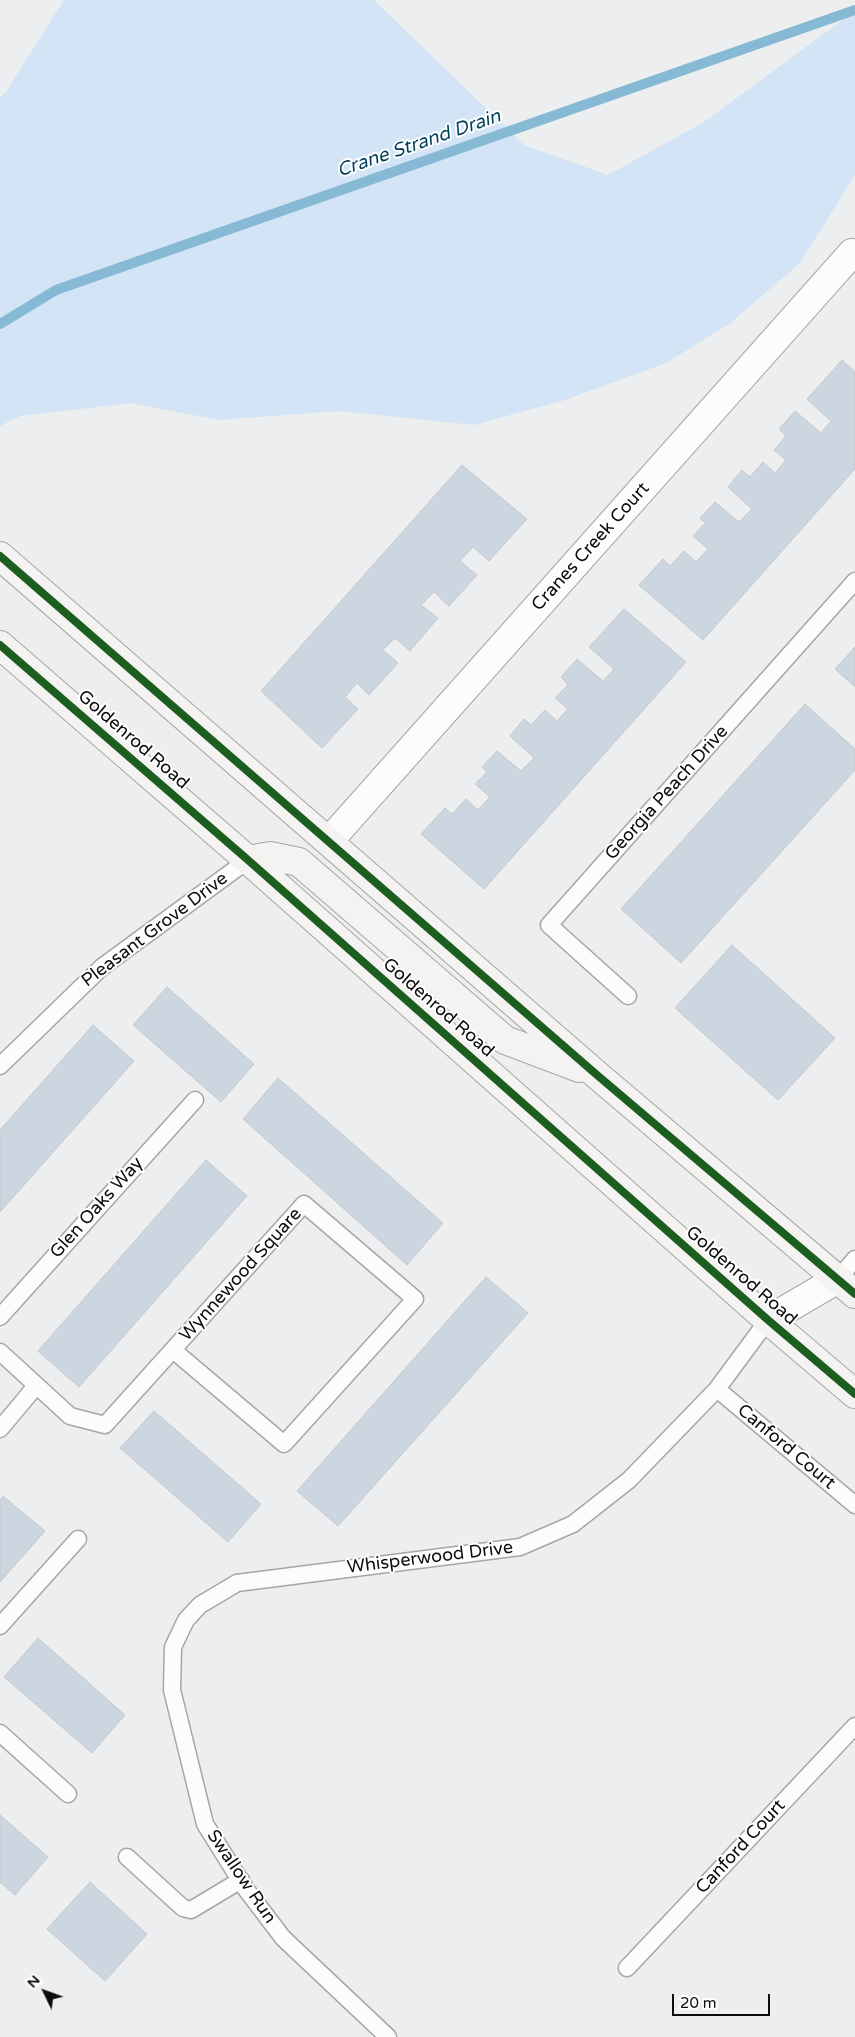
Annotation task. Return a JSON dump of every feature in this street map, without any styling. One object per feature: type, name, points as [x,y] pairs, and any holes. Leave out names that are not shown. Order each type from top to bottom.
[{"type":"main road","points":[[0,556],[597,1075],[849,1277]]},
{"type":"main road","name":"Goldenrod Road","points":[[0,644],[248,860],[768,1320],[855,1394]]},
{"type":"main road","points":[[248,860],[270,856],[299,862],[505,1040],[597,1075]]},
{"type":"street","name":"Cranes Creek Court","points":[[329,841],[852,252]]},
{"type":"street","points":[[768,1320],[849,1277]]},
{"type":"lane","name":"Georgia Peach Drive","points":[[628,996],[549,925],[855,581]]},
{"type":"lane","name":"Pleasant Grove Drive","points":[[0,1066],[102,967],[248,860]]},
{"type":"lane","name":"Glen Oaks Way","points":[[0,1317],[195,1100]]},
{"type":"lane","name":"Wynnewood Square","points":[[36,1386],[70,1416],[104,1425],[304,1204],[415,1299],[284,1444],[173,1350]]},
{"type":"lane","name":"Whisperwood Drive","points":[[236,1583],[520,1546],[573,1524],[629,1480],[717,1389],[768,1320]]},
{"type":"lane","points":[[0,1352],[36,1386],[0,1429]]},
{"type":"lane","name":"Canford Court","points":[[717,1389],[855,1505]]},
{"type":"lane","points":[[0,1626],[78,1539]]},
{"type":"lane","name":"Swallow Run","points":[[236,1583],[200,1605],[186,1620],[173,1647],[172,1690],[205,1824],[240,1880],[283,1938],[388,2037]]},
{"type":"lane","name":"Canford Court","points":[[627,1968],[855,1726]]},
{"type":"lane","points":[[0,1733],[68,1794]]},
{"type":"lane","points":[[127,1857],[183,1908],[191,1910],[240,1880]]},
{"type":"shaded area","points":[[64,0],[374,0],[524,145],[608,175],[704,122],[855,11],[855,175],[800,263],[729,324],[666,363],[565,400],[474,425],[339,411],[219,420],[131,403],[20,416],[0,426],[0,97],[5,93]]},
{"type":"building","points":[[842,360],[855,372],[855,469],[703,640],[639,585],[663,559],[670,566],[684,551],[696,562],[708,549],[693,536],[705,523],[700,518],[715,502],[739,522],[752,509],[728,487],[742,470],[750,477],[763,462],[775,473],[786,460],[774,450],[786,436],[779,429],[795,411],[821,433],[831,421],[807,399]]},
{"type":"building","points":[[462,465],[527,519],[489,561],[473,547],[460,561],[477,575],[449,606],[434,592],[421,605],[438,618],[410,651],[395,638],[383,650],[398,663],[369,695],[357,683],[345,697],[358,709],[322,748],[261,691]]},
{"type":"building","points":[[624,609],[686,662],[484,889],[421,834],[445,808],[452,814],[466,799],[478,810],[490,797],[475,784],[487,772],[482,767],[497,751],[521,771],[534,758],[510,736],[524,719],[531,725],[545,710],[557,721],[568,709],[555,698],[568,685],[561,677],[577,659],[603,681],[614,669],[589,647]]},
{"type":"building","points":[[855,647],[855,687],[835,669]]},
{"type":"building","points":[[805,704],[855,749],[855,770],[681,963],[621,909]]},
{"type":"building","points":[[732,945],[835,1038],[778,1100],[675,1008]]},
{"type":"building","points":[[167,987],[254,1064],[221,1102],[133,1025]]},
{"type":"building","points":[[93,1025],[134,1061],[0,1212],[0,1130]]},
{"type":"building","points":[[278,1078],[443,1223],[407,1265],[243,1119]]},
{"type":"building","points":[[206,1160],[247,1196],[79,1387],[38,1351]]},
{"type":"building","points":[[486,1277],[528,1313],[338,1526],[297,1491]]},
{"type":"building","points":[[154,1411],[261,1504],[228,1542],[120,1448]]},
{"type":"building","points":[[3,1496],[45,1531],[0,1582],[0,1500]]},
{"type":"building","points":[[38,1638],[125,1715],[92,1753],[4,1677]]},
{"type":"building","points":[[0,1815],[48,1857],[15,1895],[0,1882]]},
{"type":"building","points":[[90,1882],[147,1934],[105,1981],[47,1929]]},
{"type":"waterway","name":"Crane Strand Drain","points":[[0,324],[56,290],[855,10]]},
{"type":"cycle path","points":[[0,556],[597,1075],[855,1294]]},
{"type":"cycle path","points":[[0,645],[248,860],[768,1320],[855,1394]]}]
